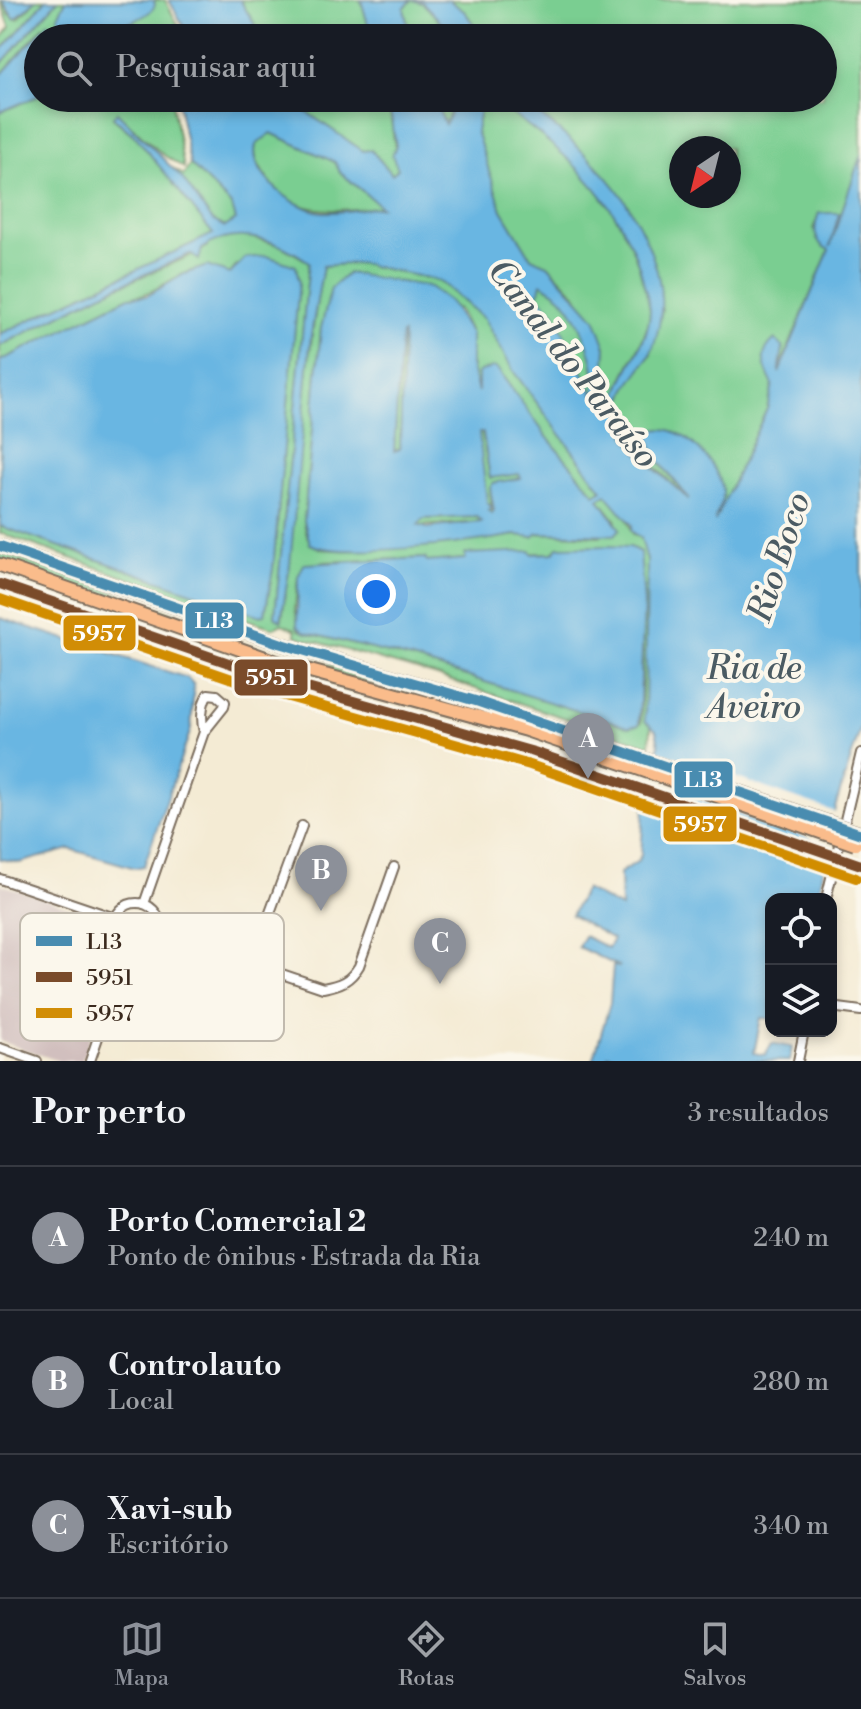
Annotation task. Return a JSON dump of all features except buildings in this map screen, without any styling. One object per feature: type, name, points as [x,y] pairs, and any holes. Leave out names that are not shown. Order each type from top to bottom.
[{"type":"highway","points":[[0,546],[282,644],[479,702],[636,762],[859,840]]},
{"type":"highway","points":[[0,565],[277,662],[636,762]]},
{"type":"street","points":[[0,584],[272,678],[534,752],[861,865]]},
{"type":"street","points":[[144,904],[204,732]]},
{"type":"street","points":[[827,893],[861,753]]},
{"type":"street","points":[[270,913],[302,826]]},
{"type":"street","points":[[284,975],[323,988],[353,977],[394,867]]},
{"type":"street","points":[[0,879],[100,913]]},
{"type":"street","points":[[119,913],[124,906],[144,904]]},
{"type":"street","points":[[144,904],[153,913]]},
{"type":"street","points":[[837,1007],[861,1009]]},
{"type":"street","points":[[798,1061],[803,1037]]},
{"type":"street","points":[[90,1061],[97,1041]]},
{"type":"street","points":[[0,1048],[37,1061]]},
{"type":"shaded area","points":[[0,884],[85,913],[20,913],[20,1041],[88,1041],[82,1061],[59,1061],[0,1041]]},
{"type":"green space","points":[[0,0],[11,16],[18,19],[36,0],[46,0],[0,52],[0,41],[10,27]]},
{"type":"green space","points":[[58,0],[66,0],[58,16],[61,24],[37,24]]},
{"type":"green space","points":[[154,0],[165,0],[178,24],[125,24],[135,21],[155,5]]},
{"type":"green space","points":[[240,0],[361,0],[368,24],[255,24]]},
{"type":"green space","points":[[412,0],[423,3],[443,24],[407,24],[404,8]]},
{"type":"green space","points":[[449,0],[861,0],[861,154],[830,247],[827,246],[837,213],[819,213],[814,228],[829,250],[778,373],[783,347],[767,409],[715,522],[720,507],[660,463],[695,506],[628,440],[621,426],[622,402],[631,377],[650,356],[662,310],[628,205],[588,159],[533,112],[837,112],[837,24],[473,24],[465,12]]},
{"type":"green space","points":[[24,38],[24,49],[0,76],[0,65]]},
{"type":"green space","points":[[24,102],[24,112],[174,112],[184,168],[162,154],[117,113],[113,118],[137,138],[213,234],[0,334],[0,112]]},
{"type":"green space","points":[[306,112],[390,112],[398,169],[392,174],[371,150],[363,151]]},
{"type":"green space","points":[[439,112],[451,112],[445,125]]},
{"type":"green space","points":[[479,112],[510,112],[540,134],[585,176],[621,225],[634,252],[650,312],[644,337],[621,384],[615,409],[604,378],[606,347],[575,293],[548,265],[531,258],[502,210],[476,131]]},
{"type":"green space","points":[[271,133],[335,162],[340,172],[382,207],[317,209],[289,199],[264,174],[256,156],[256,145]]},
{"type":"green space","points":[[166,164],[184,175],[190,164],[232,206],[236,220],[225,227],[212,220]]},
{"type":"green space","points":[[242,235],[279,245],[309,262],[275,616],[282,619],[310,354],[323,266],[358,263],[440,281],[484,319],[514,372],[602,490],[595,494],[547,437],[498,370],[481,380],[478,392],[471,364],[471,334],[460,312],[429,287],[348,273],[321,328],[304,521],[309,539],[317,547],[352,550],[413,547],[516,535],[533,537],[538,533],[600,536],[616,521],[599,499],[606,494],[625,514],[633,534],[641,538],[650,578],[645,721],[651,725],[650,746],[431,674],[296,636],[295,629],[282,624],[274,628],[229,614],[0,533],[0,526],[261,616],[265,614],[273,569],[299,282],[237,265],[230,274],[209,269],[196,270],[149,292],[129,297],[0,361],[0,346],[103,293],[200,252],[213,241]],"holes":[[[558,547],[630,547],[640,552],[644,603],[641,723],[629,727],[412,659],[299,630],[295,608],[298,577],[322,562],[425,558],[426,562],[465,559],[466,554],[554,553]]]},
{"type":"green space","points":[[541,283],[562,297],[583,330],[592,358],[594,397],[554,313],[538,296]]},
{"type":"green space","points":[[404,333],[400,449],[394,451],[401,334]]},
{"type":"green space","points":[[478,432],[482,433],[490,478],[519,474],[522,478],[490,488],[492,515],[487,509]]},
{"type":"green space","points":[[477,517],[482,522],[417,526],[424,519]]},
{"type":"green space","points":[[0,552],[228,632],[234,639],[225,639],[0,560]]},
{"type":"green space","points":[[293,654],[450,699],[591,746],[291,661],[286,656]]},
{"type":"water","points":[[2,0],[36,0],[15,19]]},
{"type":"water","points":[[46,0],[58,0],[37,24],[25,24]]},
{"type":"water","points":[[66,0],[154,0],[155,5],[126,24],[61,24],[58,16]]},
{"type":"water","points":[[169,0],[240,0],[255,24],[182,24]]},
{"type":"water","points":[[361,0],[412,0],[404,8],[407,24],[368,24]]},
{"type":"water","points":[[412,0],[449,0],[465,12],[473,24],[443,24],[423,3]]},
{"type":"water","points":[[24,25],[24,38],[0,65],[0,52]]},
{"type":"water","points":[[24,50],[24,102],[0,112],[0,76]]},
{"type":"water","points":[[117,112],[182,178],[212,220],[225,227],[236,220],[232,206],[190,164],[180,112],[306,112],[363,151],[371,150],[392,174],[398,169],[392,155],[396,146],[390,112],[439,112],[445,124],[451,112],[479,112],[476,131],[502,210],[531,258],[548,265],[595,318],[606,347],[604,378],[615,408],[622,383],[645,336],[650,311],[647,296],[634,251],[604,199],[563,154],[510,112],[534,112],[561,132],[608,178],[642,231],[657,270],[661,311],[651,353],[623,398],[623,429],[642,456],[689,500],[658,460],[650,432],[661,429],[673,431],[696,446],[715,469],[723,492],[715,521],[767,409],[773,385],[764,361],[766,350],[775,339],[783,347],[779,373],[829,250],[817,239],[819,213],[839,213],[830,247],[861,154],[861,727],[835,808],[819,893],[765,893],[765,1018],[761,1018],[754,1053],[765,1055],[772,1043],[792,1047],[790,1061],[636,1061],[608,1055],[607,1061],[593,1061],[610,1003],[613,966],[620,967],[578,947],[584,936],[608,948],[613,939],[571,915],[585,889],[621,908],[620,873],[638,861],[641,855],[645,791],[659,745],[656,730],[645,721],[647,560],[641,538],[631,531],[632,525],[606,494],[599,499],[620,529],[615,535],[538,533],[533,537],[516,535],[379,550],[327,548],[310,544],[304,521],[321,328],[331,288],[348,273],[430,287],[449,301],[471,334],[471,364],[478,392],[478,372],[494,367],[595,494],[602,490],[514,372],[484,319],[440,281],[358,263],[323,266],[311,335],[290,565],[281,621],[275,616],[309,262],[270,242],[256,238],[228,238],[202,249],[199,260],[190,254],[103,293],[0,346],[0,334],[213,234],[137,138],[113,117]],"holes":[[[271,133],[335,162],[340,172],[381,207],[323,212],[300,205],[267,179],[255,156],[256,145]],[[541,283],[560,296],[576,318],[587,344],[594,371],[594,395],[554,313],[538,296]],[[403,334],[400,449],[394,451]],[[479,433],[483,433],[490,478],[519,474],[521,478],[493,483],[490,488],[494,510],[492,514],[488,511],[492,508],[487,502]],[[477,517],[482,522],[427,528],[418,525],[424,519]]]},
{"type":"water","points":[[267,256],[296,266],[299,282],[273,569],[265,614],[261,616],[0,526],[0,361],[129,297],[147,296],[184,274],[207,266],[230,274],[245,258]]},
{"type":"water","points":[[558,547],[630,547],[640,552],[644,603],[639,725],[629,727],[412,659],[304,632],[297,626],[298,577],[304,564],[425,558],[427,562],[465,559],[465,554],[554,553]]},
{"type":"water","points":[[0,618],[188,678],[194,685],[191,729],[144,866],[135,868],[70,849],[19,863],[0,859]]},
{"type":"pier","points":[[654,749],[838,813],[830,846],[644,781]]},
{"type":"transit line","name":"L13","points":[[0,546],[282,644],[479,702],[861,834]]},
{"type":"transit line","name":"5951","points":[[0,584],[272,678],[534,752],[861,865]]},
{"type":"transit line","name":"5957","points":[[0,599],[267,691],[530,765],[856,878]]},
{"type":"place","name":"Porto Comercial 2","points":[[588,779]]},
{"type":"place","name":"Controlauto","points":[[321,911]]},
{"type":"place","name":"Xavi-sub","points":[[440,984]]},
{"type":"water label","name":"Canal do Paraíso","points":[[574,363]]},
{"type":"water label","name":"Rio Boco","points":[[778,557]]},
{"type":"water label","name":"Ria de Aveiro","points":[[754,686]]}]
